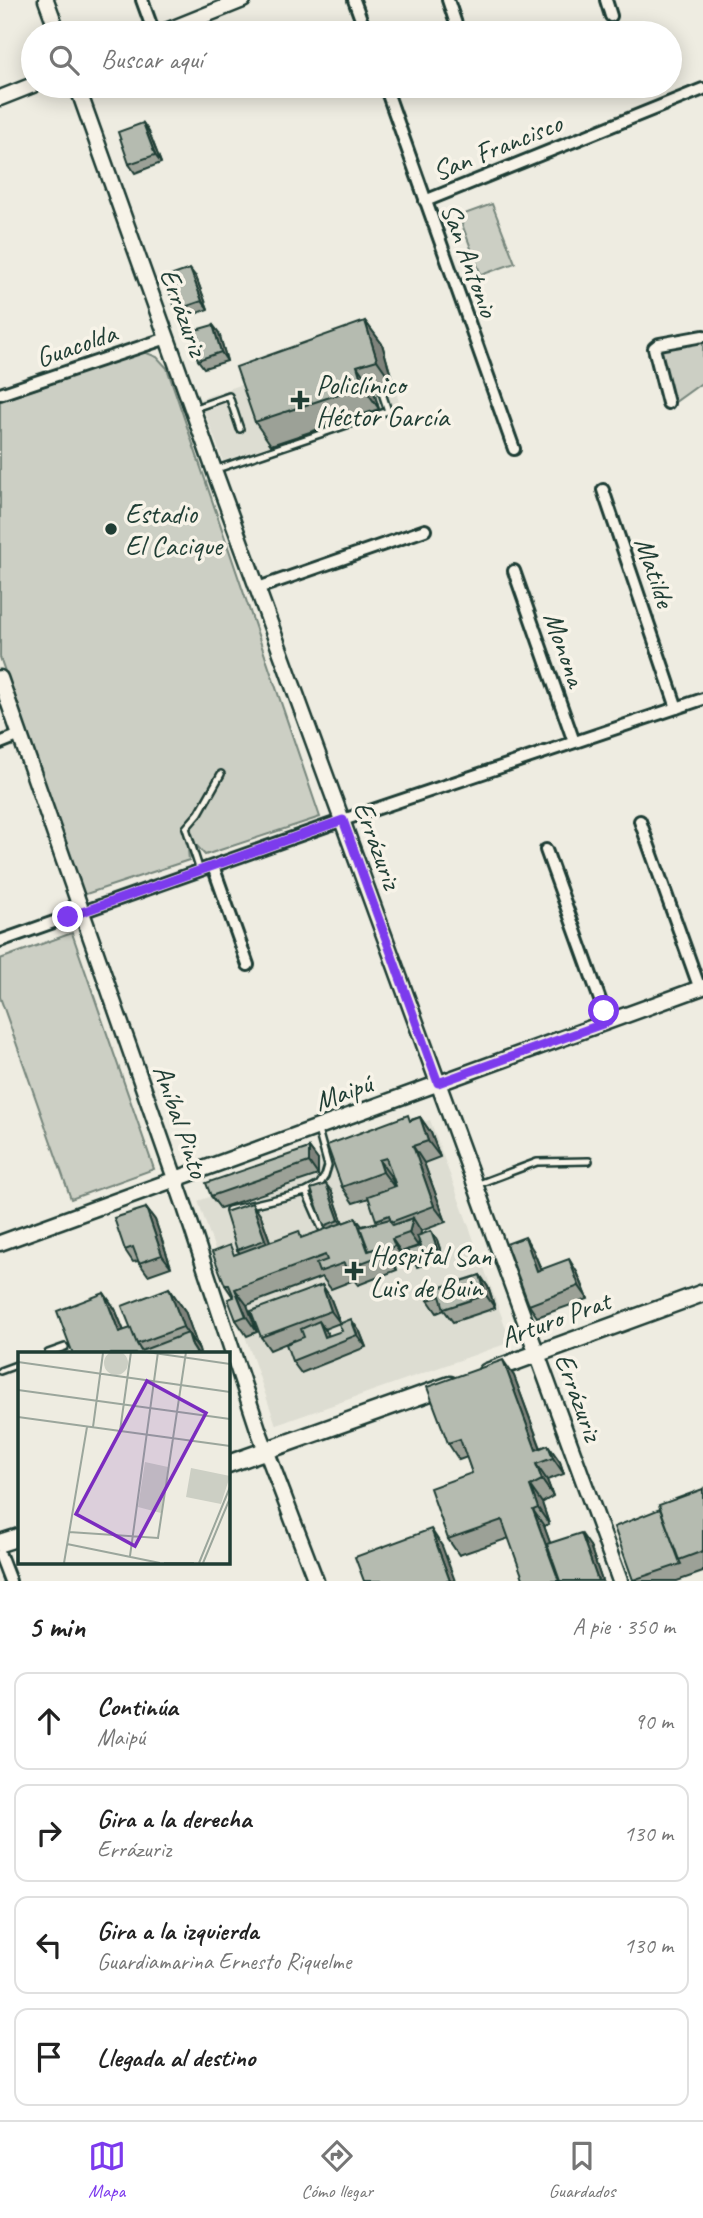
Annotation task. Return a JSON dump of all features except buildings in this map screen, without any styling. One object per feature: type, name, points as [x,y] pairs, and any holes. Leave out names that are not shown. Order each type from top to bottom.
[{"type":"main road","name":"Arturo Prat","points":[[229,1464],[703,1293]]},
{"type":"main road","points":[[0,1543],[18,1537]]},
{"type":"street","points":[[46,0],[54,21]]},
{"type":"street","points":[[142,0],[150,21]]},
{"type":"street","points":[[191,21],[243,0]]},
{"type":"street","points":[[354,0],[362,21]]},
{"type":"street","points":[[448,0],[455,21]]},
{"type":"street","points":[[606,0],[611,16]]},
{"type":"street","name":"San Francisco","points":[[682,97],[703,89]]},
{"type":"street","points":[[0,99],[21,90]]},
{"type":"street","name":"Errázuriz","points":[[81,98],[214,470],[620,1581]]},
{"type":"street","name":"San Antonio","points":[[389,98],[513,449]]},
{"type":"street","name":"San Francisco","points":[[425,201],[681,98]]},
{"type":"street","points":[[668,403],[654,348],[659,344],[703,336]]},
{"type":"street","name":"Guacolda","points":[[0,394],[167,338]]},
{"type":"street","name":"Matilde","points":[[603,490],[677,708]]},
{"type":"street","points":[[258,589],[425,530]]},
{"type":"street","name":"Monona","points":[[514,571],[574,742]]},
{"type":"street","name":"Aníbal Pinto","points":[[0,678],[175,1179],[266,1450],[316,1581]]},
{"type":"street","points":[[0,941],[343,820],[703,699]]},
{"type":"street","points":[[0,743],[20,736]]},
{"type":"street","points":[[640,821],[701,988]]},
{"type":"street","points":[[546,850],[608,1022]]},
{"type":"street","points":[[213,866],[248,965]]},
{"type":"street","name":"Maipú","points":[[0,1243],[701,988]]},
{"type":"street","points":[[0,1555],[10,1581]]},
{"type":"lane","points":[[214,470],[388,411],[381,390]]},
{"type":"lane","points":[[192,409],[229,397],[240,429]]},
{"type":"lane","points":[[200,870],[186,828],[206,802],[221,774]]},
{"type":"lane","points":[[229,1210],[306,1192],[319,1185],[327,1171],[326,1156],[317,1127]]},
{"type":"lane","points":[[475,1185],[537,1162],[589,1161]]},
{"type":"lane","points":[[306,1192],[324,1233]]},
{"type":"lane","points":[[51,1352],[65,1347]]},
{"type":"lane","points":[[0,1371],[18,1364]]},
{"type":"shaded area","points":[[492,204],[515,263],[481,275],[459,216]]},
{"type":"shaded area","name":"Policlínico Héctor García","points":[[379,337],[399,402],[223,461],[200,399]]},
{"type":"shaded area","points":[[703,342],[703,382],[671,405],[658,349]]},
{"type":"shaded area","name":"Estadio El Cacique","points":[[144,352],[157,357],[167,368],[320,817],[205,855],[197,846],[188,849],[189,860],[83,895],[0,657],[0,401]]},
{"type":"shaded area","points":[[72,933],[154,1169],[71,1199],[0,997],[0,959]]},
{"type":"shaded area","name":"Hospital San Luis de Buin","points":[[430,1120],[511,1342],[276,1425],[198,1201]]},
{"type":"place","name":"Policlínico Héctor García","points":[[300,400]]},
{"type":"place","name":"Estadio El Cacique","points":[[111,529]]},
{"type":"place","name":"Hospital San Luis de Buin","points":[[354,1271]]},
{"type":"route","points":[[68,917],[343,820],[438,1083],[608,1022],[604,1011]]}]
